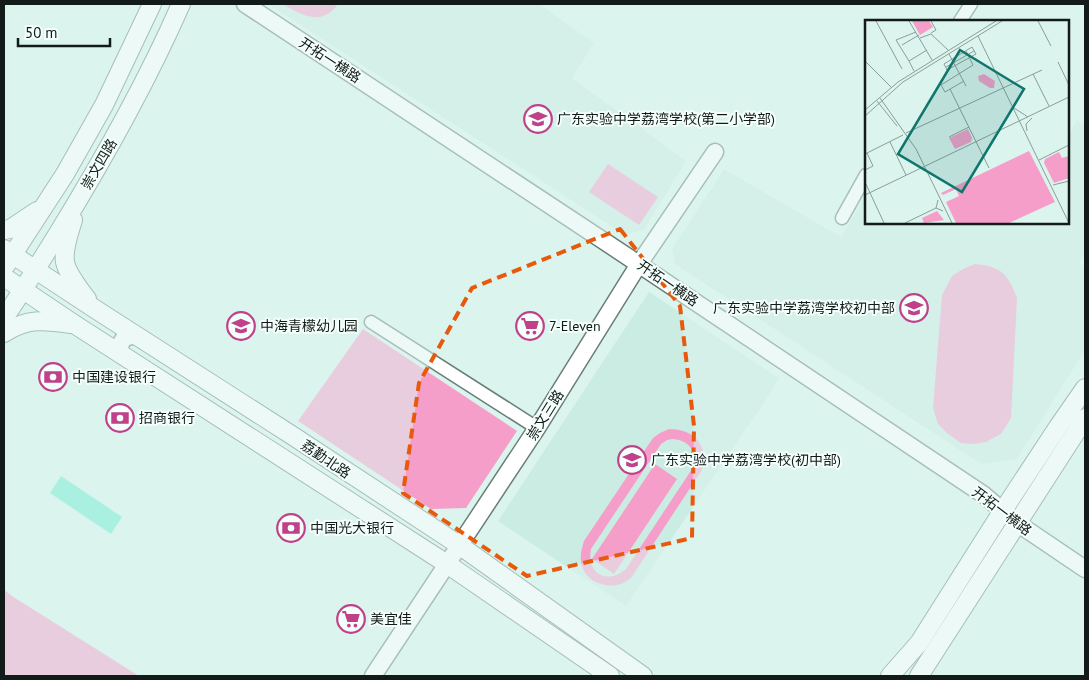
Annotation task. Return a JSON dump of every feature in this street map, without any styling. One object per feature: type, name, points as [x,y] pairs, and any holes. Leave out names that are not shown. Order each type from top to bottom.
[{"type":"main road","name":"崇文四路","points":[[7,257],[65,174],[104,104],[152,4]]},
{"type":"main road","name":"崇文四路","points":[[4,318],[87,186],[122,125],[181,4]]},
{"type":"main road","points":[[65,174],[69,186],[77,190],[87,186]]},
{"type":"main road","points":[[77,202],[65,247],[65,263],[74,280],[95,310]]},
{"type":"main road","points":[[4,230],[10,229],[24,221],[45,204]]},
{"type":"main road","name":"荔勤北路","points":[[7,257],[35,270],[459,545],[643,676]]},
{"type":"main road","name":"荔勤北路","points":[[4,277],[447,564],[610,676]]},
{"type":"main road","points":[[4,333],[32,321],[74,324]]},
{"type":"main road","points":[[890,676],[919,643],[1002,512],[1085,388]]},
{"type":"main road","points":[[919,676],[1085,418]]},
{"type":"street","name":"开拓一横路","points":[[245,4],[984,495],[1017,523],[1085,569]]},
{"type":"street","points":[[961,20],[971,4]]},
{"type":"street","name":"崇文三路","points":[[373,676],[537,428],[639,264],[715,152]]},
{"type":"street","points":[[842,218],[865,177]]},
{"type":"street","points":[[371,322],[537,428]]},
{"type":"street","points":[[121,354],[120,345],[124,338],[135,335]]},
{"type":"highlighted area","points":[[620,229],[680,306],[694,426],[692,538],[527,576],[403,493],[419,383],[472,288]]},
{"type":"shaded area","name":"广东实验中学荔湾学校(第二小学部)","points":[[268,4],[539,4],[594,43],[572,78],[686,161],[644,230],[625,235]]},
{"type":"shaded area","points":[[283,4],[338,4],[325,15],[311,17]]},
{"type":"shaded area","name":"广东实验中学荔湾学校初中部","points":[[1077,120],[1085,125],[1085,254],[1080,263],[1085,267],[1085,350],[1017,459],[981,464],[675,264],[672,249],[724,169],[841,237],[865,197],[865,224],[1069,224],[1069,134]]},
{"type":"shaded area","points":[[608,164],[658,197],[639,225],[589,192]]},
{"type":"shaded area","points":[[975,264],[998,269],[1010,283],[1017,298],[1011,418],[1001,434],[986,442],[974,444],[961,443],[947,433],[938,424],[933,408],[942,295],[952,276]]},
{"type":"shaded area","name":"广东实验中学荔湾学校(初中部)","points":[[649,292],[779,378],[626,606],[498,521]]},
{"type":"shaded area","points":[[363,329],[517,431],[466,508],[431,509],[298,421]]},
{"type":"shaded area","points":[[669,429],[678,430],[692,435],[698,440],[703,453],[702,470],[631,578],[611,586],[599,583],[589,577],[582,567],[581,551],[584,541],[653,438]],"holes":[[[667,440],[678,440],[688,444],[693,452],[694,463],[692,469],[626,569],[612,576],[606,576],[595,571],[590,558],[591,549],[661,444]]]},
{"type":"shaded area","points":[[655,464],[677,479],[614,574],[592,559]]},
{"type":"shaded area","points":[[61,476],[122,517],[111,534],[50,493]]},
{"type":"shaded area","points":[[4,590],[15,598],[139,676],[4,676]]},
{"type":"place","name":"广东实验中学荔湾学校(第二小学部)","points":[[538,119]]},
{"type":"place","name":"广东实验中学荔湾学校初中部","points":[[914,308]]},
{"type":"place","name":"中海青檬幼儿园","points":[[241,326]]},
{"type":"place","name":"7-Eleven","points":[[530,326]]},
{"type":"place","name":"中国建设银行","points":[[53,377]]},
{"type":"place","name":"招商银行","points":[[120,418]]},
{"type":"place","name":"广东实验中学荔湾学校(初中部)","points":[[632,460]]},
{"type":"place","name":"中国光大银行","points":[[291,528]]},
{"type":"place","name":"美宜佳","points":[[351,619]]}]
